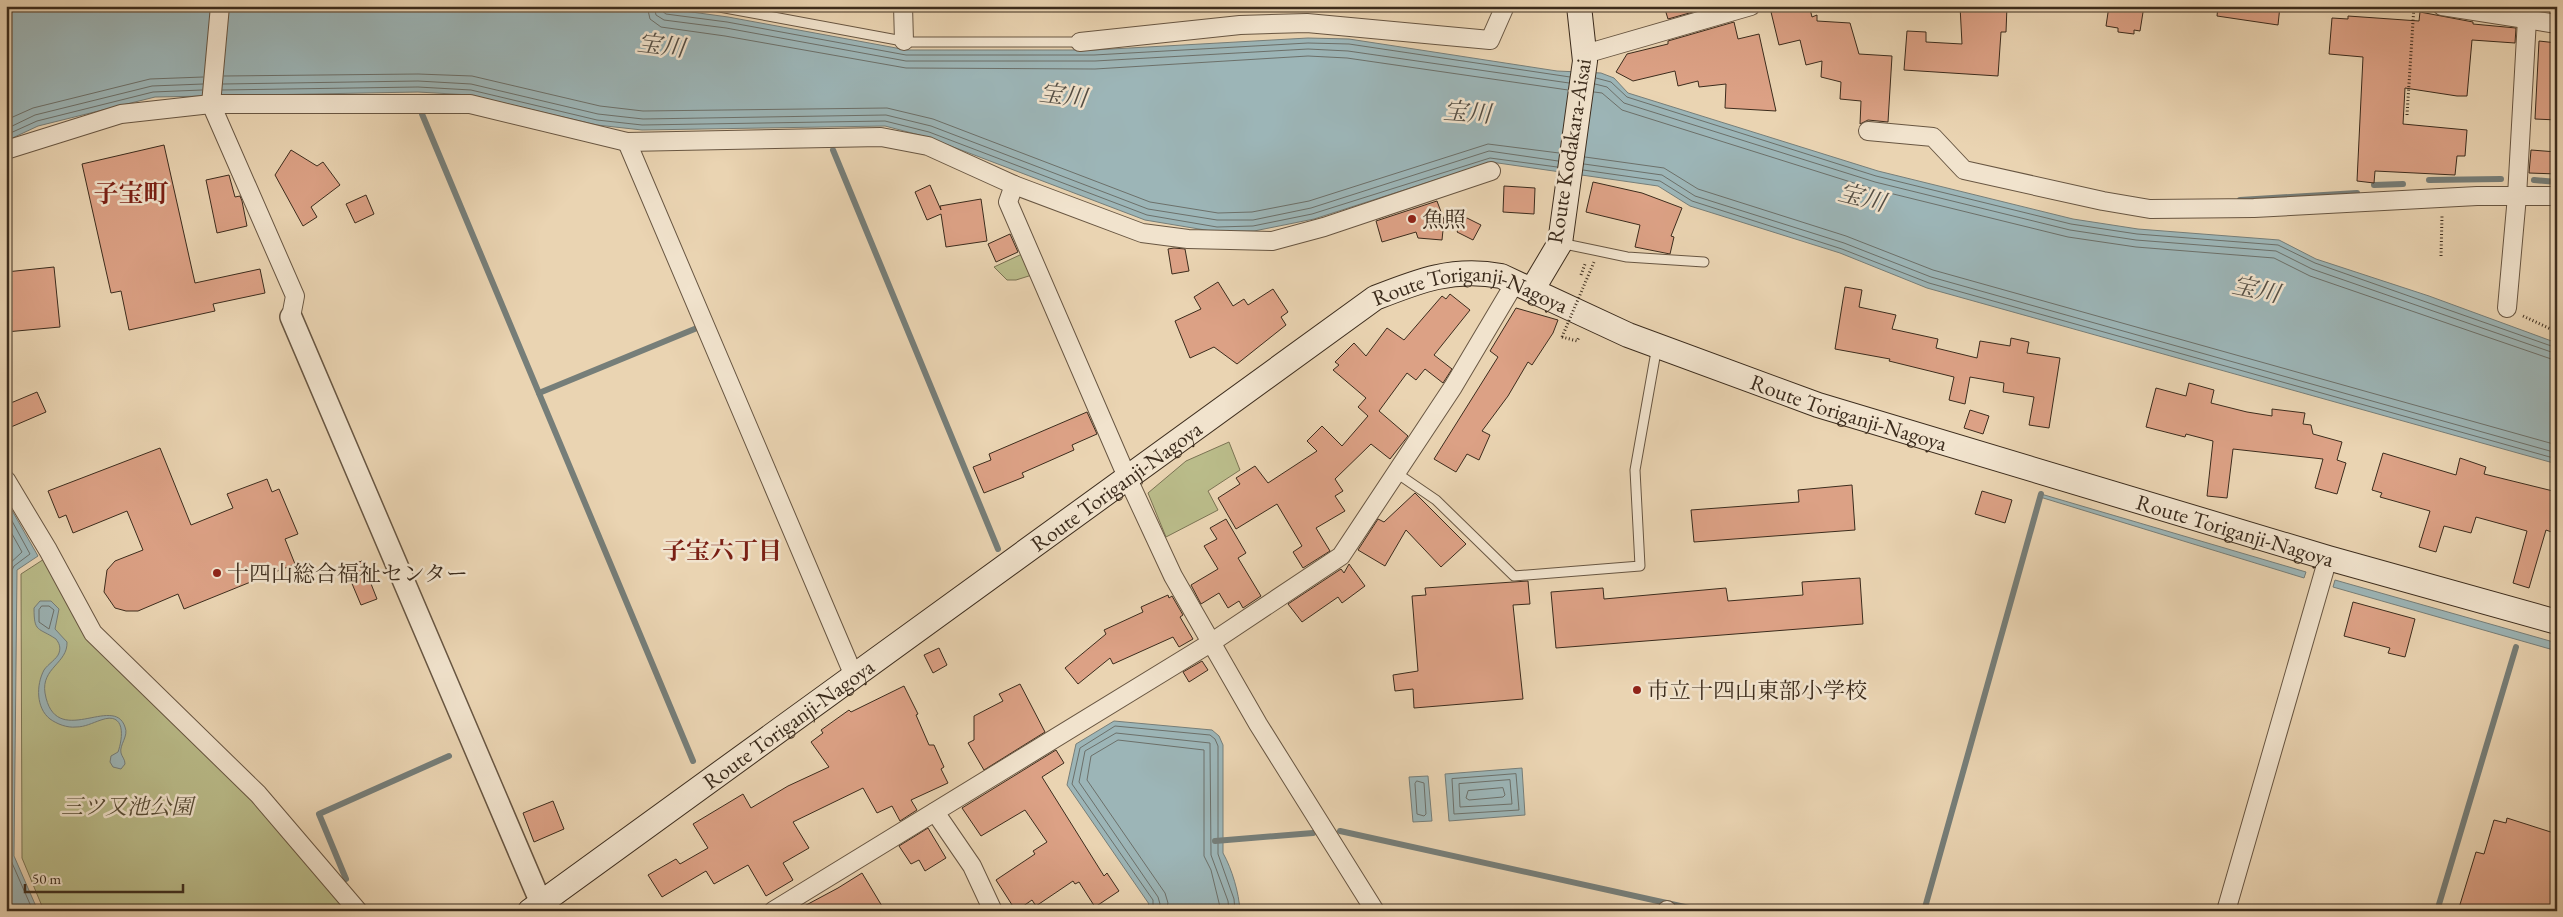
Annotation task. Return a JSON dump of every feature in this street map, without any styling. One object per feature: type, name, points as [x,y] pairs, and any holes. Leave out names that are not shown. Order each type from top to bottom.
[{"type":"main road","name":"Route Kodakara-Aisai","points":[[1524,286],[1560,243],[1585,58],[1579,6]]},
{"type":"main road","name":"Route Toriganji-Nagoya","points":[[543,906],[854,676],[1375,298],[1436,276],[1460,272],[1480,272],[1524,286],[1628,335],[1818,405],[2328,558],[2557,622]]},
{"type":"street","points":[[220,6],[211,104],[295,296],[292,317],[543,906]]},
{"type":"street","points":[[903,6],[904,41]]},
{"type":"street","points":[[1080,42],[1240,25],[1307,23],[1490,40],[1505,6]]},
{"type":"street","points":[[1585,58],[1752,6]]},
{"type":"street","points":[[2442,6],[2557,24]]},
{"type":"street","points":[[2507,308],[2517,196],[2526,19]]},
{"type":"street","points":[[6,150],[121,114],[211,104],[470,104],[626,142],[881,138],[928,146],[1014,185],[1142,233],[1188,239],[1272,241],[1324,227],[1491,171]]},
{"type":"street","points":[[1868,131],[1933,137],[1964,170],[2103,201],[2150,209],[2254,208],[2442,198],[2557,196]]},
{"type":"street","points":[[626,142],[854,676]]},
{"type":"street","points":[[1014,185],[1008,202],[1127,477],[1173,576],[1258,724],[1375,911]]},
{"type":"street","points":[[773,911],[1212,642],[1341,556],[1395,472],[1524,286]]},
{"type":"street","points":[[6,480],[48,550],[93,633],[258,794],[358,911]]},
{"type":"street","points":[[2226,911],[2328,558]]},
{"type":"street","points":[[934,812],[972,866],[993,911]]},
{"type":"lane","points":[[714,6],[904,41],[1080,42]]},
{"type":"lane","points":[[1560,243],[1627,257],[1704,262]]},
{"type":"lane","points":[[1395,472],[1436,500],[1514,576],[1640,566],[1635,470],[1657,346]]},
{"type":"path","points":[[2406,115],[2414,6]]},
{"type":"path","points":[[2441,256],[2442,198]]},
{"type":"path","points":[[1575,333],[1580,336],[1577,341],[1562,337],[1594,262]]},
{"type":"path","points":[[2507,308],[2557,332]]},
{"type":"green space","points":[[1022,254],[1032,275],[1016,280],[1007,280],[994,267]]},
{"type":"green space","points":[[1229,442],[1240,470],[1208,491],[1218,510],[1166,537],[1148,493],[1186,461]]},
{"type":"green space","name":"三ツ又池公園","points":[[58,550],[102,632],[365,911],[44,911],[22,858],[21,574]]},
{"type":"water","name":"宝川","points":[[6,6],[648,6],[728,17],[907,50],[1094,50],[1308,38],[1349,39],[1557,71],[1601,73],[1614,78],[1628,93],[1878,171],[2073,219],[2138,229],[2279,240],[2316,259],[2429,296],[2557,343],[2557,464],[1927,288],[1840,253],[1690,206],[1658,186],[1491,162],[1314,219],[1254,231],[1217,232],[1145,220],[927,137],[885,126],[642,130],[597,125],[470,95],[418,92],[155,97],[38,126],[6,141]]},
{"type":"water","points":[[2041,494],[2306,572],[2304,578],[2040,497]]},
{"type":"water","points":[[6,500],[38,556],[17,570],[14,856],[38,911],[6,911]]},
{"type":"water","points":[[2335,580],[2557,643],[2557,651],[2333,587]]},
{"type":"water","points":[[40,601],[51,601],[59,609],[55,629],[67,642],[63,655],[50,671],[45,684],[45,693],[51,710],[60,718],[72,720],[109,716],[119,718],[126,730],[121,747],[125,764],[121,769],[113,767],[110,762],[111,756],[118,752],[121,740],[119,722],[109,718],[82,726],[69,727],[50,719],[42,709],[39,696],[41,676],[58,655],[60,649],[56,639],[36,626],[34,608]]},
{"type":"water","points":[[1114,721],[1212,730],[1219,736],[1223,745],[1223,853],[1235,881],[1240,911],[1142,911],[1149,904],[1067,785],[1076,744]]},
{"type":"water","points":[[1522,768],[1525,815],[1449,821],[1445,774]]},
{"type":"water","points":[[1428,776],[1432,821],[1413,822],[1409,777]]},
{"type":"building","points":[[1664,6],[1691,6],[1693,12],[1668,19]]},
{"type":"building","points":[[1801,6],[1802,11],[1810,9],[1812,17],[1817,15],[1817,21],[1850,23],[1859,54],[1892,56],[1888,122],[1868,120],[1860,124],[1861,101],[1840,99],[1841,82],[1821,77],[1822,61],[1806,65],[1800,40],[1779,45],[1771,12]]},
{"type":"building","points":[[1960,6],[2007,6],[2006,32],[2001,32],[1998,76],[1904,70],[1907,31],[1926,32],[1926,42],[1962,44]]},
{"type":"building","points":[[2109,6],[2144,6],[2140,31],[2134,30],[2134,34],[2118,32],[2118,28],[2106,26]]},
{"type":"building","points":[[2218,6],[2280,6],[2278,25],[2217,16]]},
{"type":"building","points":[[2420,12],[2473,22],[2473,24],[2516,28],[2515,43],[2472,40],[2467,96],[2405,88],[2403,124],[2467,130],[2465,156],[2457,156],[2455,175],[2375,171],[2374,183],[2357,181],[2363,57],[2329,54],[2332,18],[2348,19],[2348,16],[2419,21]]},
{"type":"building","points":[[1734,22],[1738,39],[1759,34],[1776,111],[1725,108],[1726,84],[1699,87],[1698,81],[1678,86],[1675,71],[1633,81],[1616,72],[1627,54],[1668,44],[1668,41]]},
{"type":"building","points":[[2539,41],[2557,43],[2557,120],[2535,119]]},
{"type":"building","points":[[164,145],[195,283],[260,269],[265,293],[213,304],[215,311],[129,330],[121,291],[111,293],[82,164]]},
{"type":"building","points":[[291,150],[317,166],[323,162],[340,185],[311,207],[317,217],[303,226],[275,175]]},
{"type":"building","points":[[2531,150],[2557,152],[2557,174],[2529,173]]},
{"type":"building","points":[[229,175],[235,197],[240,196],[242,201],[247,226],[217,233],[206,180]]},
{"type":"building","points":[[1593,182],[1642,193],[1682,208],[1671,236],[1674,237],[1670,254],[1635,247],[1640,225],[1586,212]]},
{"type":"building","points":[[930,185],[941,210],[940,206],[981,199],[987,241],[946,247],[941,214],[927,220],[915,192]]},
{"type":"building","points":[[1504,186],[1535,188],[1534,214],[1503,212]]},
{"type":"building","points":[[366,195],[374,214],[355,223],[346,204]]},
{"type":"building","points":[[1437,201],[1444,220],[1442,240],[1418,238],[1416,232],[1382,242],[1376,221]]},
{"type":"building","points":[[1465,217],[1481,225],[1473,240],[1457,232]]},
{"type":"building","points":[[1010,234],[1018,252],[996,262],[988,244]]},
{"type":"building","points":[[1168,249],[1185,249],[1189,271],[1172,274]]},
{"type":"building","points":[[54,267],[60,327],[6,332],[6,272]]},
{"type":"building","points":[[1218,282],[1233,306],[1244,299],[1248,305],[1273,289],[1288,312],[1281,317],[1286,325],[1237,364],[1214,347],[1190,358],[1175,321],[1201,309],[1194,297]]},
{"type":"building","points":[[1845,287],[1862,290],[1859,307],[1896,315],[1892,329],[1938,339],[1936,348],[1977,358],[1980,341],[2010,346],[2011,338],[2029,342],[2027,353],[2060,358],[2049,428],[2029,425],[2034,397],[2003,392],[2004,383],[1970,377],[1965,404],[1949,400],[1954,377],[1889,361],[1890,359],[1835,349]]},
{"type":"building","points":[[1450,294],[1470,310],[1434,355],[1452,369],[1443,383],[1425,369],[1416,380],[1407,373],[1379,411],[1408,436],[1390,459],[1371,444],[1335,479],[1343,491],[1335,496],[1345,511],[1316,528],[1330,551],[1303,568],[1293,552],[1302,546],[1277,504],[1236,529],[1218,498],[1240,484],[1236,478],[1255,466],[1268,483],[1317,451],[1307,441],[1322,426],[1342,446],[1368,416],[1358,407],[1366,398],[1333,370],[1339,365],[1335,362],[1354,343],[1366,356],[1387,328],[1404,340],[1442,296],[1446,299]]},
{"type":"building","points":[[1516,308],[1558,320],[1553,333],[1532,365],[1528,362],[1508,396],[1482,431],[1490,435],[1479,460],[1467,454],[1456,472],[1434,459],[1498,357],[1490,351]]},
{"type":"building","points":[[2189,383],[2214,390],[2211,403],[2272,416],[2272,409],[2305,413],[2303,424],[2311,425],[2313,434],[2342,442],[2337,460],[2346,463],[2337,494],[2315,488],[2323,459],[2233,449],[2227,498],[2207,496],[2213,441],[2186,434],[2185,437],[2146,427],[2156,388],[2186,396]]},
{"type":"building","points":[[37,392],[46,412],[11,427],[6,416],[6,405]]},
{"type":"building","points":[[1970,410],[1989,416],[1983,434],[1964,428]]},
{"type":"building","points":[[1087,412],[1097,434],[1072,445],[1074,450],[1022,473],[1024,477],[984,493],[973,467],[991,460],[989,454]]},
{"type":"building","points":[[160,448],[191,525],[233,508],[227,494],[267,479],[272,492],[279,489],[298,534],[285,539],[295,564],[184,609],[178,594],[138,611],[126,611],[115,608],[104,592],[107,570],[115,561],[143,550],[127,511],[73,533],[66,515],[59,518],[48,491]]},
{"type":"building","points":[[2383,453],[2456,475],[2460,458],[2486,467],[2484,474],[2557,492],[2557,534],[2546,530],[2529,588],[2513,583],[2527,531],[2476,517],[2471,533],[2444,526],[2436,552],[2419,547],[2430,511],[2380,497],[2382,493],[2372,490]]},
{"type":"building","points":[[1852,485],[1855,530],[1694,542],[1691,510],[1799,502],[1798,490]]},
{"type":"building","points":[[1982,491],[2012,500],[2005,523],[1975,514]]},
{"type":"building","points":[[1415,493],[1466,544],[1441,567],[1406,530],[1385,566],[1358,550],[1378,519],[1384,522]]},
{"type":"building","points":[[1226,519],[1246,553],[1238,558],[1261,596],[1243,608],[1239,601],[1228,608],[1219,593],[1201,604],[1191,585],[1218,569],[1204,546],[1217,539],[1210,528]]},
{"type":"building","points":[[362,561],[377,599],[361,605],[345,567]]},
{"type":"building","points":[[1349,564],[1365,586],[1342,603],[1338,597],[1302,622],[1288,604],[1341,569],[1344,573]]},
{"type":"building","points":[[1860,578],[1863,624],[1556,648],[1551,592],[1603,588],[1604,599],[1726,588],[1728,601],[1803,595],[1802,582]]},
{"type":"building","points":[[1528,581],[1530,604],[1513,605],[1523,699],[1414,708],[1413,689],[1395,691],[1393,675],[1418,671],[1412,596],[1426,595],[1425,588]]},
{"type":"building","points":[[1168,595],[1169,598],[1172,596],[1183,615],[1180,617],[1193,639],[1179,647],[1173,637],[1113,664],[1110,658],[1078,684],[1065,668],[1106,634],[1104,630],[1143,612],[1141,607]]},
{"type":"building","points":[[2353,602],[2415,619],[2405,657],[2388,653],[2390,648],[2344,636]]},
{"type":"building","points":[[939,648],[947,665],[933,673],[924,655]]},
{"type":"building","points":[[1202,661],[1208,670],[1189,682],[1183,672]]},
{"type":"building","points":[[1020,684],[1045,732],[984,770],[968,743],[974,740],[974,716],[1003,701],[999,694]]},
{"type":"building","points":[[904,686],[918,714],[916,715],[929,745],[934,745],[944,767],[941,769],[948,783],[911,800],[917,810],[900,821],[892,806],[877,813],[863,788],[793,822],[809,848],[783,863],[793,880],[766,896],[748,865],[714,884],[706,871],[662,897],[648,875],[676,859],[680,864],[708,848],[693,824],[743,794],[751,808],[788,786],[829,767],[811,742],[823,733],[821,730],[849,710],[851,712]]},
{"type":"building","points":[[1056,750],[1064,763],[1042,777],[1104,876],[1107,873],[1119,891],[1095,907],[1079,882],[1075,884],[1073,881],[1036,906],[1032,900],[1016,911],[996,880],[1035,854],[1033,851],[1047,842],[1025,810],[981,836],[962,808]]},
{"type":"building","points":[[553,801],[564,829],[534,842],[523,813]]},
{"type":"building","points":[[2507,818],[2557,834],[2557,911],[2458,911],[2476,852],[2484,854],[2494,820],[2506,823]]},
{"type":"building","points":[[928,828],[946,858],[925,871],[919,860],[911,864],[899,846]]},
{"type":"building","points":[[862,873],[885,911],[795,911],[838,888]]},
{"type":"waterway","points":[[422,114],[693,761]]},
{"type":"waterway","points":[[833,150],[998,549]]},
{"type":"waterway","points":[[2429,180],[2501,179]]},
{"type":"waterway","points":[[2534,180],[2557,182]]},
{"type":"waterway","points":[[2374,185],[2403,184]]},
{"type":"waterway","points":[[2240,200],[2357,193]]},
{"type":"waterway","points":[[539,393],[697,328]]},
{"type":"waterway","points":[[1924,911],[2041,494]]},
{"type":"waterway","points":[[2437,911],[2516,647]]},
{"type":"waterway","points":[[346,879],[319,814],[449,756]]},
{"type":"waterway","points":[[1340,831],[1703,911]]},
{"type":"waterway","points":[[1215,841],[1313,833]]},
{"type":"place","name":"魚照","points":[[1412,219]]},
{"type":"place","name":"十四山総合福祉センター","points":[[217,573]]},
{"type":"place","name":"市立十四山東部小学校","points":[[1637,690]]},
{"type":"district","name":"子宝町","points":[[131,193]]},
{"type":"district","name":"子宝六丁目","points":[[722,550]]}]
